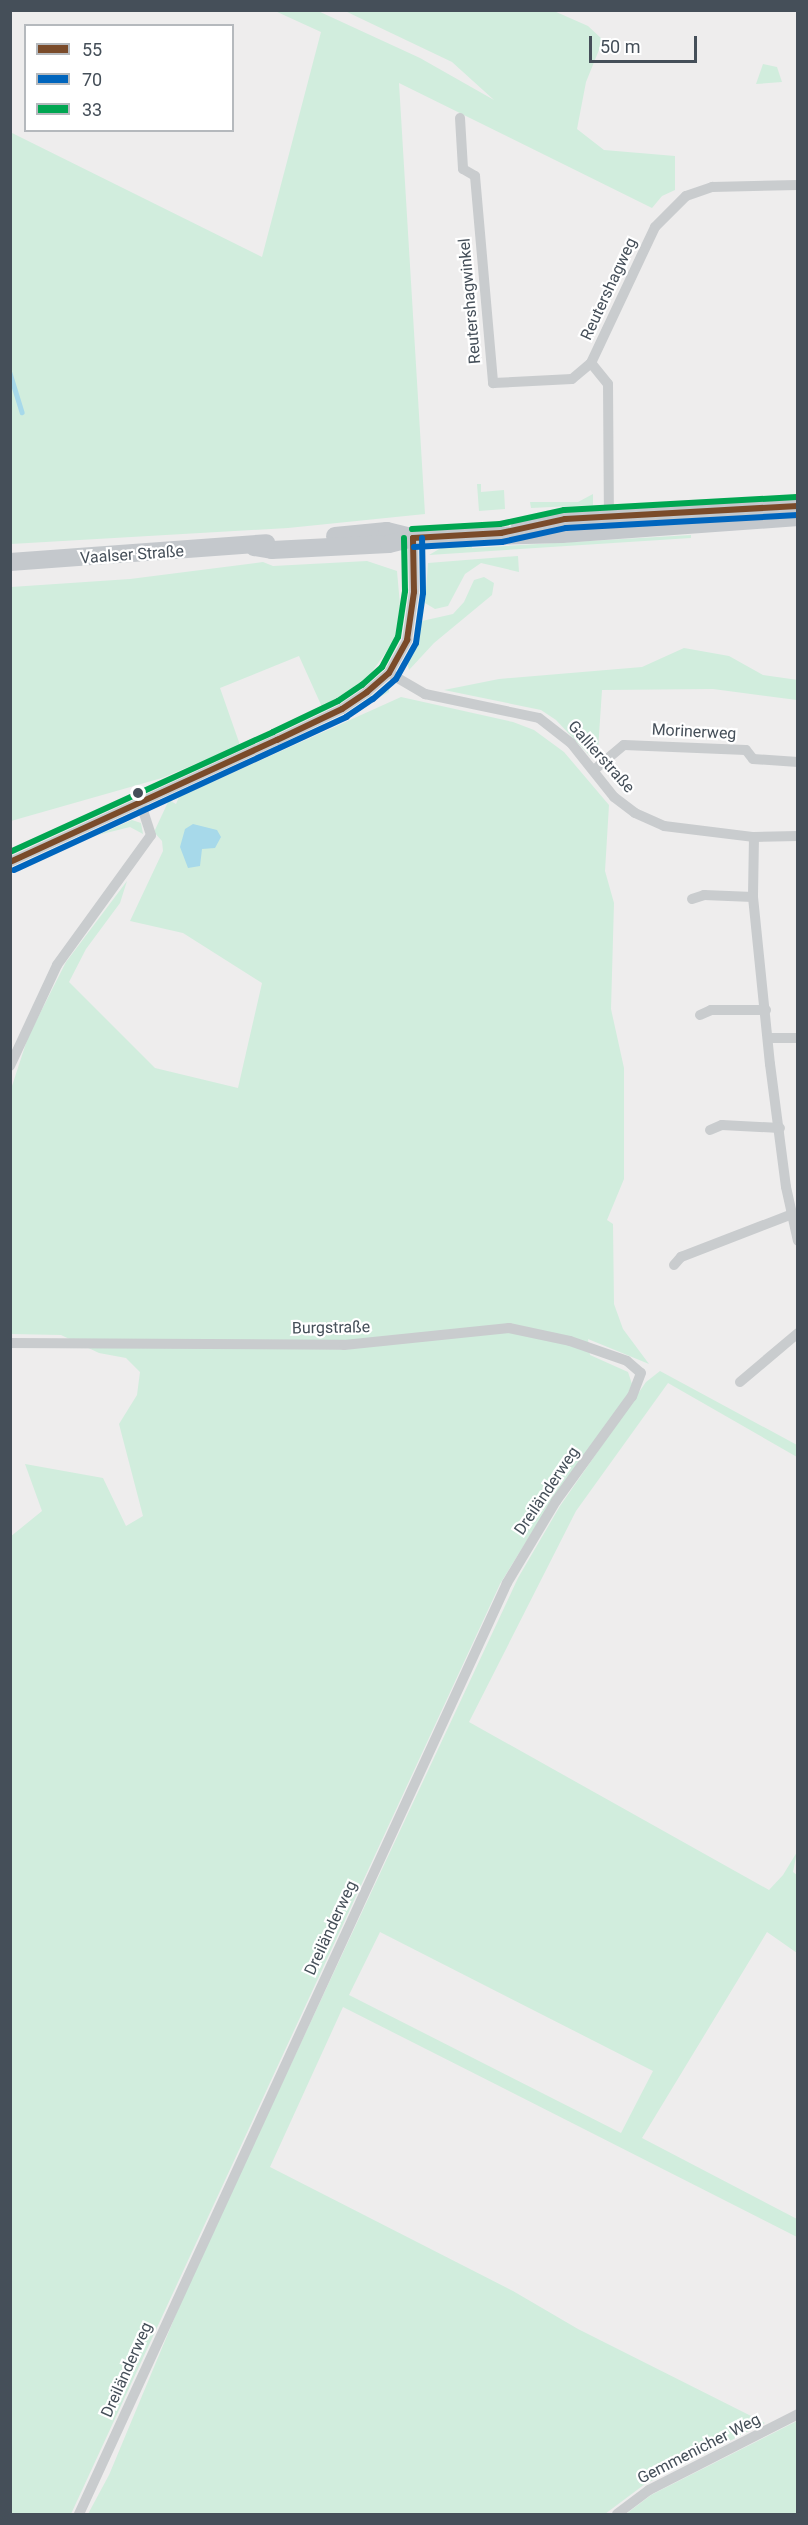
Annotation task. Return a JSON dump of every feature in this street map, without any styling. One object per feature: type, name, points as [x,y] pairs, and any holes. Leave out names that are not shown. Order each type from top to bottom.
[{"type":"main road","name":"Vaalser Straße","points":[[501,533],[530,524],[609,516],[798,506]]},
{"type":"main road","name":"Vaalser Straße","points":[[10,562],[254,547],[272,550],[389,544],[413,538],[501,533],[562,534],[798,517]]},
{"type":"street","name":"Reutershagwinkel","points":[[460,118],[463,169],[475,176],[493,384],[572,379],[591,363]]},
{"type":"street","name":"Reutershagweg","points":[[609,516],[608,384],[591,363],[655,227],[668,211],[686,196],[712,187],[798,184]]},
{"type":"street","points":[[10,862],[342,709],[389,673],[407,640],[413,613],[413,538]]},
{"type":"street","name":"Gallierstraße","points":[[389,673],[425,694],[539,718],[564,737],[594,770],[614,797],[635,813],[664,826],[754,837],[798,836]]},
{"type":"street","name":"Morinerweg","points":[[594,770],[624,745],[746,750],[753,759],[798,762]]},
{"type":"street","points":[[10,1066],[57,965],[151,835],[149,818],[140,802]]},
{"type":"street","points":[[754,837],[753,897],[765,1010],[790,1215],[798,1241]]},
{"type":"street","points":[[692,899],[704,895],[753,897]]},
{"type":"street","points":[[700,1015],[711,1010],[765,1010]]},
{"type":"street","points":[[769,1038],[798,1038]]},
{"type":"street","points":[[710,1130],[722,1125],[780,1128]]},
{"type":"street","points":[[674,1265],[681,1257],[790,1215]]},
{"type":"street","name":"Burgstraße","points":[[10,1343],[344,1345],[509,1328],[570,1341],[627,1361],[641,1373]]},
{"type":"street","points":[[740,1382],[798,1333]]},
{"type":"street","name":"Dreiländerweg","points":[[79,2514],[507,1583],[556,1501],[632,1396],[641,1373]]},
{"type":"street","name":"Gemmenicher Weg","points":[[617,2514],[649,2490],[798,2414]]},
{"type":"green space","points":[[275,11],[318,11],[420,58],[494,100],[452,62],[345,11],[554,11],[588,26],[603,40],[586,82],[577,129],[604,150],[675,156],[675,190],[662,196],[652,208],[399,83],[425,514],[288,528],[11,544],[10,132],[262,257],[321,32]]},
{"type":"green space","points":[[763,64],[777,67],[782,82],[756,84]]},
{"type":"green space","points":[[477,484],[481,484],[481,492],[504,490],[505,509],[479,511]]},
{"type":"green space","points":[[593,494],[593,505],[531,508],[530,502],[578,502]]},
{"type":"green space","points":[[691,535],[691,538],[429,555],[446,545],[471,543],[472,548]]},
{"type":"green space","points":[[518,556],[519,572],[481,563],[465,574],[448,606],[435,609],[425,603],[428,563]]},
{"type":"green space","points":[[367,561],[397,571],[400,605],[394,641],[366,680],[322,707],[299,656],[220,688],[240,745],[162,778],[11,821],[11,587],[130,579],[263,562],[273,566]]},
{"type":"green space","points":[[484,577],[494,583],[492,595],[434,643],[409,670],[407,662],[422,621],[453,614],[464,602],[474,580]]},
{"type":"green space","points":[[684,648],[729,656],[763,675],[798,680],[797,700],[713,689],[602,690],[598,750],[590,756],[556,720],[541,710],[444,690],[499,679],[642,667]]},
{"type":"green space","points":[[381,689],[389,689],[389,692],[339,719]]},
{"type":"green space","points":[[401,697],[513,722],[534,730],[564,752],[609,805],[605,871],[614,903],[611,1009],[624,1068],[624,1179],[607,1220],[613,1224],[614,1304],[623,1329],[649,1364],[588,1339],[590,1355],[628,1372],[632,1384],[626,1398],[552,1500],[500,1584],[71,2514],[11,2514],[10,1537],[42,1511],[25,1464],[103,1478],[126,1526],[143,1516],[119,1424],[137,1395],[140,1372],[126,1358],[99,1353],[61,1335],[11,1334],[11,1089],[28,1037],[66,962],[127,881],[120,903],[86,949],[69,982],[155,1068],[238,1088],[262,983],[183,933],[130,921],[163,851],[162,841],[154,832],[169,800],[176,804],[179,797]]},
{"type":"green space","points":[[132,820],[141,823],[143,834],[130,827],[98,835]]},
{"type":"green space","points":[[660,1371],[797,1445],[797,1457],[668,1383],[576,1511],[469,1722],[769,1890],[783,1875],[797,1852],[793,1872],[797,1875],[797,1953],[767,1932],[642,2138],[797,2219],[797,2237],[343,2007],[270,2167],[513,2291],[578,2329],[765,2423],[645,2484],[605,2514],[88,2514],[109,2475],[192,2276],[518,1578],[560,1506],[646,1382]],"holes":[[[380,1932],[653,2071],[621,2133],[349,1995]]]},
{"type":"green space","points":[[797,2421],[797,2514],[626,2514],[651,2495]]},
{"type":"water","points":[[193,824],[217,830],[221,837],[215,848],[202,849],[200,866],[188,868],[180,847],[185,829]]},
{"type":"waterway","points":[[10,373],[22,412]]},
{"type":"transit line","name":"33","points":[[412,529],[500,524],[564,510],[797,497]]},
{"type":"transit line","name":"55","points":[[413,538],[501,533],[565,519],[798,506]]},
{"type":"transit line","name":"70","points":[[414,547],[502,542],[566,528],[798,515]]},
{"type":"transit line","name":"33","points":[[10,852],[273,732],[338,701],[362,685],[382,667],[398,637],[405,591],[404,538]]},
{"type":"transit line","name":"55","points":[[10,862],[277,740],[342,709],[367,692],[389,673],[407,640],[414,592],[413,538]]},
{"type":"transit line","name":"70","points":[[14,870],[346,717],[373,699],[396,679],[416,643],[423,593],[422,538]]}]
